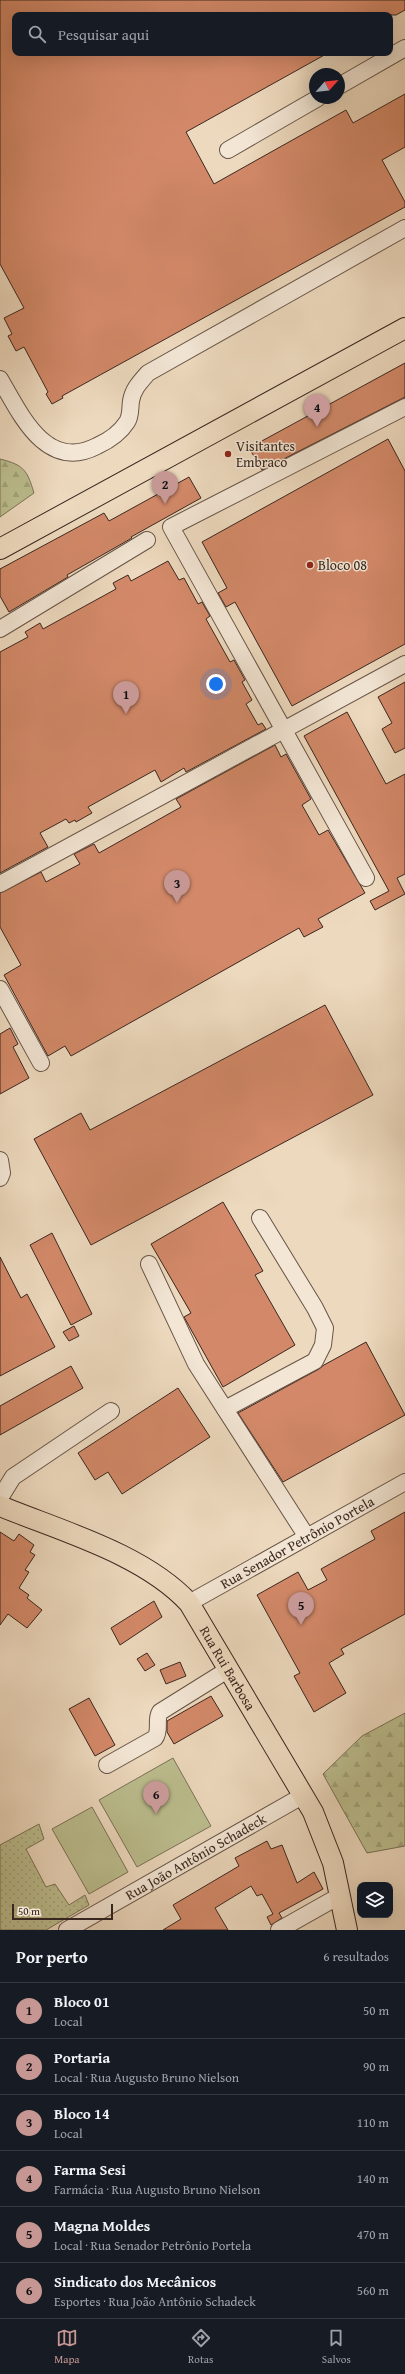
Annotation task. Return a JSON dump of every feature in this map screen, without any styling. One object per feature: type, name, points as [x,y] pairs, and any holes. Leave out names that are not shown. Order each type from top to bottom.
[{"type":"main road","points":[[0,549],[405,328]]},
{"type":"main road","name":"Rua Rui Barbosa","points":[[0,1506],[138,1563],[168,1582],[189,1603],[304,1796],[322,1832],[341,1896],[347,1930]]},
{"type":"street","points":[[393,55],[405,48]]},
{"type":"street","points":[[345,83],[391,56]]},
{"type":"street","points":[[228,150],[309,103]]},
{"type":"street","points":[[0,379],[25,420],[43,444],[66,452],[84,453],[110,440],[126,424],[137,384],[148,373],[405,228]]},
{"type":"street","points":[[366,878],[171,527],[405,407]]},
{"type":"street","points":[[0,629],[147,540]]},
{"type":"street","points":[[0,884],[405,664]]},
{"type":"street","points":[[0,989],[42,1063]]},
{"type":"street","points":[[0,1160],[2,1173],[0,1178]]},
{"type":"street","points":[[225,1409],[315,1361],[323,1344],[325,1328],[315,1308],[260,1218]]},
{"type":"street","points":[[149,1264],[196,1364],[307,1537]]},
{"type":"street","points":[[0,1498],[13,1477],[111,1412]]},
{"type":"street","name":"Rua Senador Petrônio Portela","points":[[189,1603],[405,1482]]},
{"type":"street","points":[[107,1765],[155,1738],[159,1732],[158,1716],[160,1712],[229,1669]]},
{"type":"street","name":"Rua João Antônio Schadeck","points":[[67,1930],[304,1796]]},
{"type":"street","points":[[279,1930],[341,1896]]},
{"type":"green space","points":[[0,459],[19,466],[23,470],[29,479],[34,493],[0,517]]},
{"type":"green space","points":[[405,1713],[405,1846],[367,1853],[323,1774],[362,1736]]},
{"type":"green space","points":[[173,1758],[211,1826],[137,1867],[99,1800]]},
{"type":"green space","points":[[92,1807],[128,1872],[89,1894],[52,1829]]},
{"type":"green space","points":[[39,1824],[44,1839],[26,1849],[46,1887],[55,1884],[69,1905],[85,1895],[89,1905],[46,1930],[0,1930],[0,1845]]},
{"type":"building","points":[[0,0],[405,0],[405,10],[396,15],[393,15],[393,12],[12,12],[12,56],[323,56],[186,132],[214,184],[346,110],[353,123],[405,94],[405,147],[382,160],[405,202],[405,207],[62,396],[63,398],[52,404],[46,394],[48,392],[24,347],[16,351],[8,336],[12,334],[4,318],[24,308],[0,264]]},
{"type":"building","points":[[405,363],[405,397],[262,470],[249,448]]},
{"type":"building","name":"Bloco 08","points":[[388,439],[405,471],[405,644],[292,706],[235,602],[226,607],[218,593],[227,588],[202,542]]},
{"type":"building","points":[[189,477],[201,498],[67,575],[68,577],[9,612],[0,596],[0,569],[104,513],[109,521]]},
{"type":"building","points":[[168,561],[179,580],[184,578],[198,604],[202,602],[210,616],[206,619],[230,662],[234,660],[245,680],[242,682],[252,700],[246,704],[258,725],[262,723],[266,729],[186,772],[184,768],[161,782],[155,770],[88,807],[92,813],[76,822],[75,820],[69,823],[66,819],[40,833],[48,847],[0,873],[0,652],[28,637],[25,632],[40,623],[43,629],[116,589],[113,583],[128,575],[131,581]]},
{"type":"building","points":[[405,682],[405,748],[395,753],[382,729],[392,723],[378,697]]},
{"type":"building","points":[[347,712],[386,784],[405,774],[405,874],[397,878],[405,894],[375,910],[370,901],[389,891],[304,736]]},
{"type":"building","points":[[275,745],[281,757],[286,754],[311,799],[302,805],[319,835],[328,830],[365,893],[318,919],[323,927],[304,937],[299,928],[71,1056],[65,1046],[48,1056],[4,975],[21,965],[0,927],[0,893],[41,872],[46,882],[80,864],[74,854],[94,844],[99,853],[181,807],[176,799]]},
{"type":"building","points":[[325,1005],[373,1095],[91,1245],[34,1139],[81,1113],[90,1130]]},
{"type":"building","points":[[10,1028],[18,1044],[13,1047],[29,1078],[0,1094],[0,1034]]},
{"type":"building","points":[[223,1202],[263,1271],[255,1275],[295,1345],[223,1387],[184,1317],[191,1313],[151,1244]]},
{"type":"building","points":[[52,1233],[92,1314],[71,1325],[30,1245]]},
{"type":"building","points":[[0,1257],[21,1298],[27,1294],[55,1347],[0,1376]]},
{"type":"building","points":[[74,1326],[79,1336],[69,1341],[63,1332]]},
{"type":"building","points":[[366,1342],[405,1415],[283,1482],[238,1413]]},
{"type":"building","points":[[71,1366],[83,1388],[0,1435],[0,1406]]},
{"type":"building","points":[[178,1388],[210,1437],[122,1494],[108,1472],[95,1480],[78,1453]]},
{"type":"building","points":[[405,1512],[405,1614],[341,1649],[344,1654],[329,1663],[346,1693],[314,1712],[294,1676],[300,1673],[257,1595],[298,1572],[308,1590],[327,1580],[321,1569],[375,1539],[371,1531]]},
{"type":"building","points":[[0,1532],[14,1541],[19,1534],[34,1545],[30,1552],[35,1555],[25,1570],[29,1572],[19,1588],[29,1595],[27,1598],[42,1610],[27,1628],[8,1614],[0,1625]]},
{"type":"building","points":[[154,1601],[162,1617],[120,1645],[111,1628]]},
{"type":"building","points":[[147,1653],[155,1665],[145,1671],[137,1659]]},
{"type":"building","points":[[180,1662],[186,1676],[166,1684],[160,1670]]},
{"type":"building","points":[[211,1696],[223,1716],[174,1744],[167,1732],[167,1721]]},
{"type":"building","points":[[89,1698],[115,1745],[95,1756],[69,1709]]},
{"type":"building","points":[[267,1841],[271,1849],[282,1845],[297,1883],[314,1872],[323,1889],[279,1913],[282,1918],[271,1925],[267,1917],[273,1914],[262,1894],[257,1896],[251,1886],[215,1908],[228,1930],[163,1930],[181,1919],[173,1905],[239,1866],[235,1858]]},
{"type":"place","name":"Farma Sesi","points":[[317,427]]},
{"type":"place","name":"Visitantes Embraco","points":[[228,454]]},
{"type":"place","name":"Portaria","points":[[165,504]]},
{"type":"place","name":"Bloco 08","points":[[310,565]]},
{"type":"place","name":"Bloco 01","points":[[126,714]]},
{"type":"place","name":"Bloco 14","points":[[177,903]]},
{"type":"place","name":"Magna Moldes","points":[[301,1625]]},
{"type":"place","name":"Sindicato dos Mecânicos","points":[[156,1814]]}]
